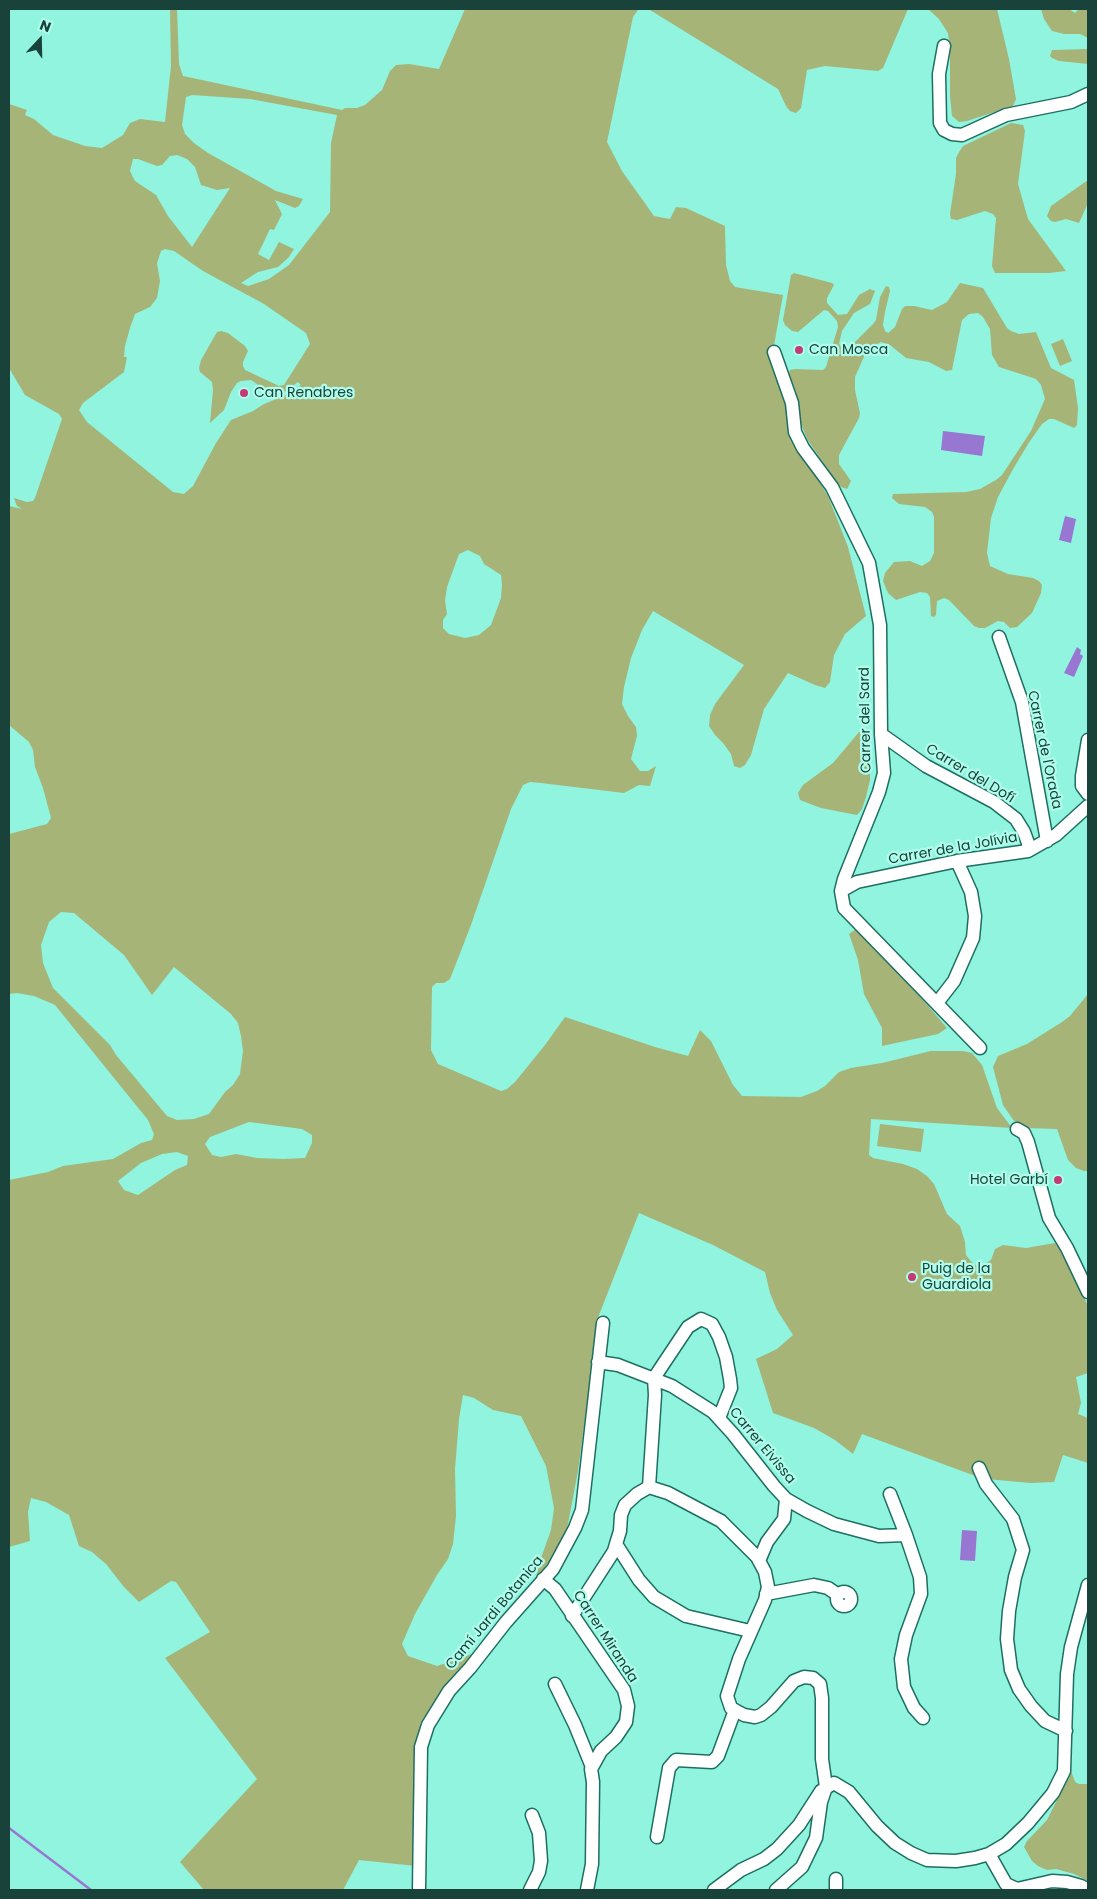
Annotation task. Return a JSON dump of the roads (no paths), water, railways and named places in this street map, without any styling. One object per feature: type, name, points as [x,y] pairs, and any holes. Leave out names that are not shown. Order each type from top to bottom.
[{"type":"street","points":[[944,46],[939,74],[940,123],[944,130],[952,134],[962,135],[1006,115],[1071,102],[1088,94]]},
{"type":"street","name":"Carrer del Sard","points":[[774,352],[792,404],[795,432],[803,448],[832,487],[869,563],[880,625],[881,734],[884,773],[879,792],[841,891]]},
{"type":"street","name":"Carrer de l'Orada","points":[[999,637],[1022,702],[1047,841]]},
{"type":"street","name":"Carrer del Dofí","points":[[881,734],[926,766],[994,802],[1016,819],[1024,832],[1028,843],[1028,851]]},
{"type":"street","points":[[1071,822],[1085,790],[1082,776],[1088,740]]},
{"type":"street","name":"Carrer de la Jolívia","points":[[841,891],[857,882],[957,861],[1028,851],[1047,841],[1088,806]]},
{"type":"street","points":[[937,1003],[954,981],[973,938],[975,916],[971,892],[957,861]]},
{"type":"street","points":[[841,891],[844,908],[980,1048]]},
{"type":"street","points":[[1017,1129],[1024,1133],[1028,1142],[1049,1218],[1067,1248],[1088,1292]]},
{"type":"street","points":[[649,1487],[656,1395],[654,1378],[688,1327],[701,1320],[712,1324],[726,1357],[731,1388],[719,1418]]},
{"type":"street","name":"Camí Jardi Botanica","points":[[419,1890],[422,1747],[428,1725],[449,1691],[553,1569],[575,1528],[582,1510],[603,1323]]},
{"type":"street","name":"Carrer Eivissa","points":[[598,1362],[618,1365],[654,1378],[672,1386],[713,1412],[786,1499],[834,1524],[879,1536],[906,1535]]},
{"type":"street","points":[[979,1468],[986,1484],[1013,1519],[1023,1550],[1015,1577],[1009,1612],[1007,1639],[1011,1670],[1019,1689],[1031,1706],[1045,1721],[1066,1731]]},
{"type":"street","points":[[572,1616],[616,1544],[620,1531],[621,1515],[625,1505],[637,1494],[649,1487],[668,1493],[721,1521],[759,1561],[765,1572],[768,1587],[765,1600],[750,1631],[727,1696],[732,1708],[744,1715],[761,1716],[794,1681],[804,1677],[813,1678],[820,1684],[822,1698],[822,1759],[826,1787],[821,1802],[816,1838],[802,1867],[776,1890]]},
{"type":"street","points":[[890,1494],[920,1577],[921,1594],[906,1635],[901,1659],[904,1687],[914,1708],[922,1718]]},
{"type":"street","points":[[759,1561],[767,1542],[784,1519],[786,1499]]},
{"type":"street","points":[[616,1544],[639,1580],[654,1596],[686,1616],[750,1631]]},
{"type":"street","name":"Carrer Miranda","points":[[543,1579],[554,1589],[624,1690],[628,1706],[626,1722],[616,1737],[601,1751],[592,1767]]},
{"type":"street","points":[[766,1594],[814,1585],[828,1588],[838,1595]]},
{"type":"street","points":[[714,1890],[741,1870],[764,1859],[777,1849],[799,1826],[821,1791],[834,1783],[850,1792],[877,1826],[895,1843],[927,1860],[956,1861],[989,1854],[1006,1844],[1028,1823],[1060,1781],[1064,1771],[1071,1647],[1088,1585]]},
{"type":"street","points":[[555,1684],[575,1725],[592,1767],[592,1864],[587,1890]]},
{"type":"street","points":[[658,1837],[669,1768],[676,1760],[712,1762],[718,1756],[735,1710]]},
{"type":"street","points":[[530,1890],[539,1872],[541,1861],[538,1833],[532,1815]]},
{"type":"street","points":[[989,1854],[1006,1884],[1017,1889],[1052,1880],[1067,1882],[1088,1890]]},
{"type":"waterway","points":[[9,1828],[91,1890]]},
{"type":"place","name":"Can Mosca","points":[[799,350]]},
{"type":"place","name":"Can Renabres","points":[[244,393]]},
{"type":"place","name":"Hotel Garbí","points":[[1058,1180]]},
{"type":"place","name":"Puig de la Guardiola","points":[[912,1277]]}]
